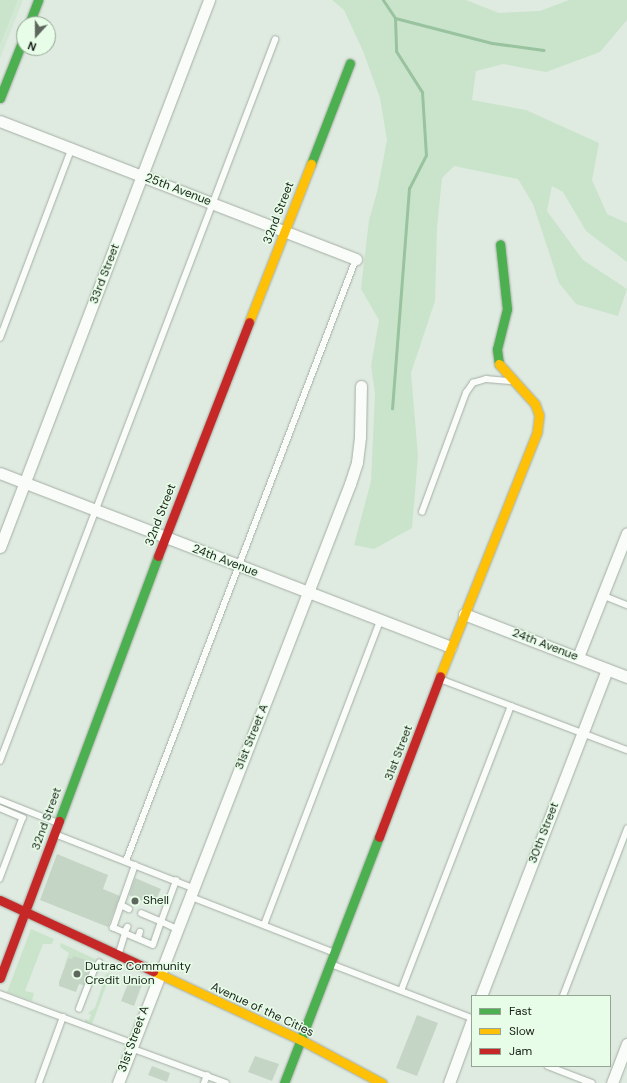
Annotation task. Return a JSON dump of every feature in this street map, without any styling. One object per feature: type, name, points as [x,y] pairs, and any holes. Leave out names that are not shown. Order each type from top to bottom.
[{"type":"street","points":[[32,16],[38,0]]},
{"type":"street","name":"33rd Street","points":[[0,547],[209,0]]},
{"type":"street","points":[[0,98],[17,56]]},
{"type":"street","name":"32nd Street","points":[[0,978],[165,538],[350,63]]},
{"type":"street","name":"25th Avenue","points":[[0,121],[72,147],[356,259]]},
{"type":"street","points":[[500,244],[507,308],[497,349],[498,365],[512,381]]},
{"type":"street","name":"31st Street","points":[[284,1083],[440,679],[451,646],[538,432],[539,415],[536,404],[512,381]]},
{"type":"street","name":"31st Street A","points":[[118,1083],[158,974],[310,593],[357,462],[361,422],[362,386]]},
{"type":"street","name":"24th Avenue","points":[[0,473],[165,538],[451,646]]},
{"type":"street","points":[[578,657],[627,533]]},
{"type":"street","name":"24th Avenue","points":[[464,614],[627,677]]},
{"type":"street","name":"30th Street","points":[[481,995],[607,669]]},
{"type":"street","name":"Avenue of the Cities","points":[[0,900],[301,1040],[371,1080],[382,1083]]},
{"type":"street","points":[[449,1083],[469,1035],[471,1024]]},
{"type":"street","points":[[612,1083],[627,1044]]},
{"type":"lane","points":[[0,761],[214,204],[275,40]]},
{"type":"lane","points":[[0,338],[72,147]]},
{"type":"lane","points":[[126,861],[356,259]]},
{"type":"lane","points":[[422,512],[466,393],[473,383],[486,379],[512,381]]},
{"type":"lane","points":[[602,595],[627,605]]},
{"type":"lane","points":[[264,925],[381,619]]},
{"type":"lane","points":[[440,679],[627,750]]},
{"type":"lane","points":[[401,991],[511,706]]},
{"type":"lane","points":[[0,800],[58,823]]},
{"type":"lane","points":[[0,808],[23,818],[0,879]]},
{"type":"lane","points":[[563,995],[627,829]]},
{"type":"lane","points":[[54,834],[176,881],[191,892],[264,925],[335,953]]},
{"type":"lane","points":[[135,865],[113,928],[153,945],[176,881]]},
{"type":"lane","points":[[121,905],[129,909]]},
{"type":"lane","points":[[145,917],[176,929]]},
{"type":"lane","points":[[118,955],[128,927]]},
{"type":"lane","points":[[138,938],[140,932]]},
{"type":"lane","points":[[79,1009],[94,970],[100,964]]},
{"type":"lane","points":[[331,964],[471,1019]]},
{"type":"lane","points":[[0,994],[63,1017],[226,1083]]},
{"type":"lane","points":[[38,1083],[63,1017]]},
{"type":"lane","points":[[551,1067],[592,1083]]},
{"type":"lane","points":[[204,1083],[206,1076]]},
{"type":"shaded area","points":[[0,0],[23,0],[16,16],[0,59]]},
{"type":"shaded area","points":[[0,0],[18,0],[0,45]]},
{"type":"shaded area","points":[[332,0],[466,0],[499,13],[540,11],[569,0],[627,0],[627,20],[600,52],[546,72],[503,64],[476,71],[472,100],[526,110],[599,143],[592,180],[607,214],[627,223],[627,262],[586,231],[563,192],[552,186],[547,211],[583,260],[627,289],[618,316],[576,304],[559,283],[533,204],[518,179],[454,166],[442,178],[437,228],[435,301],[411,373],[418,456],[412,528],[374,549],[354,545],[371,481],[375,393],[371,366],[379,320],[361,289],[369,220],[377,192],[387,140],[380,98],[363,51],[344,10]]},
{"type":"shaded area","points":[[31,929],[54,939],[52,944],[43,944],[25,991],[34,993],[32,1001],[7,992]]},
{"type":"shaded area","points":[[61,943],[95,959],[95,961],[86,966],[84,965],[85,961],[73,956],[72,959],[68,958],[63,968],[69,953],[60,947]]},
{"type":"shaded area","points":[[111,973],[92,1024],[85,1022],[85,1019],[89,1020],[91,1015],[88,1013],[95,1008],[106,974]]},
{"type":"building","points":[[57,854],[108,875],[103,889],[120,896],[108,927],[40,900]]},
{"type":"building","points":[[135,878],[161,889],[153,906],[129,895]]},
{"type":"building","name":"Dutrac Community Credit Union","points":[[73,956],[86,960],[84,971],[88,973],[84,985],[79,984],[76,992],[59,986],[59,982],[68,958],[72,959]]},
{"type":"building","points":[[131,976],[143,982],[134,1006],[121,1001]]},
{"type":"building","points":[[417,1015],[438,1023],[417,1076],[396,1068]]},
{"type":"building","points":[[255,1056],[279,1064],[272,1081],[248,1072]]},
{"type":"building","points":[[152,1066],[170,1073],[167,1082],[148,1075]]},
{"type":"waterway","points":[[383,0],[395,18],[396,51],[422,92],[426,155],[409,188],[392,408]]},
{"type":"waterway","points":[[395,18],[492,43],[544,50]]},
{"type":"traffic: fast","points":[[32,16],[38,0]]},
{"type":"traffic: fast","points":[[0,98],[17,56]]},
{"type":"traffic: fast","points":[[311,164],[350,63]]},
{"type":"traffic: fast","points":[[499,364],[497,349],[507,309],[500,244]]},
{"type":"traffic: fast","points":[[59,821],[158,556]]},
{"type":"traffic: fast","points":[[284,1083],[379,837]]},
{"type":"traffic: slow","points":[[249,322],[311,164]]},
{"type":"traffic: slow","points":[[440,676],[537,432],[539,415],[535,404],[499,364]]},
{"type":"traffic: slow","points":[[153,971],[301,1040],[382,1083]]},
{"type":"traffic: jam","points":[[158,556],[249,322]]},
{"type":"traffic: jam","points":[[379,837],[440,676]]},
{"type":"traffic: jam","points":[[0,978],[59,821]]},
{"type":"traffic: jam","points":[[0,900],[153,971]]},
{"type":"place","name":"Shell","points":[[135,901]]},
{"type":"place","name":"Dutrac Community Credit Union","points":[[77,974]]}]
